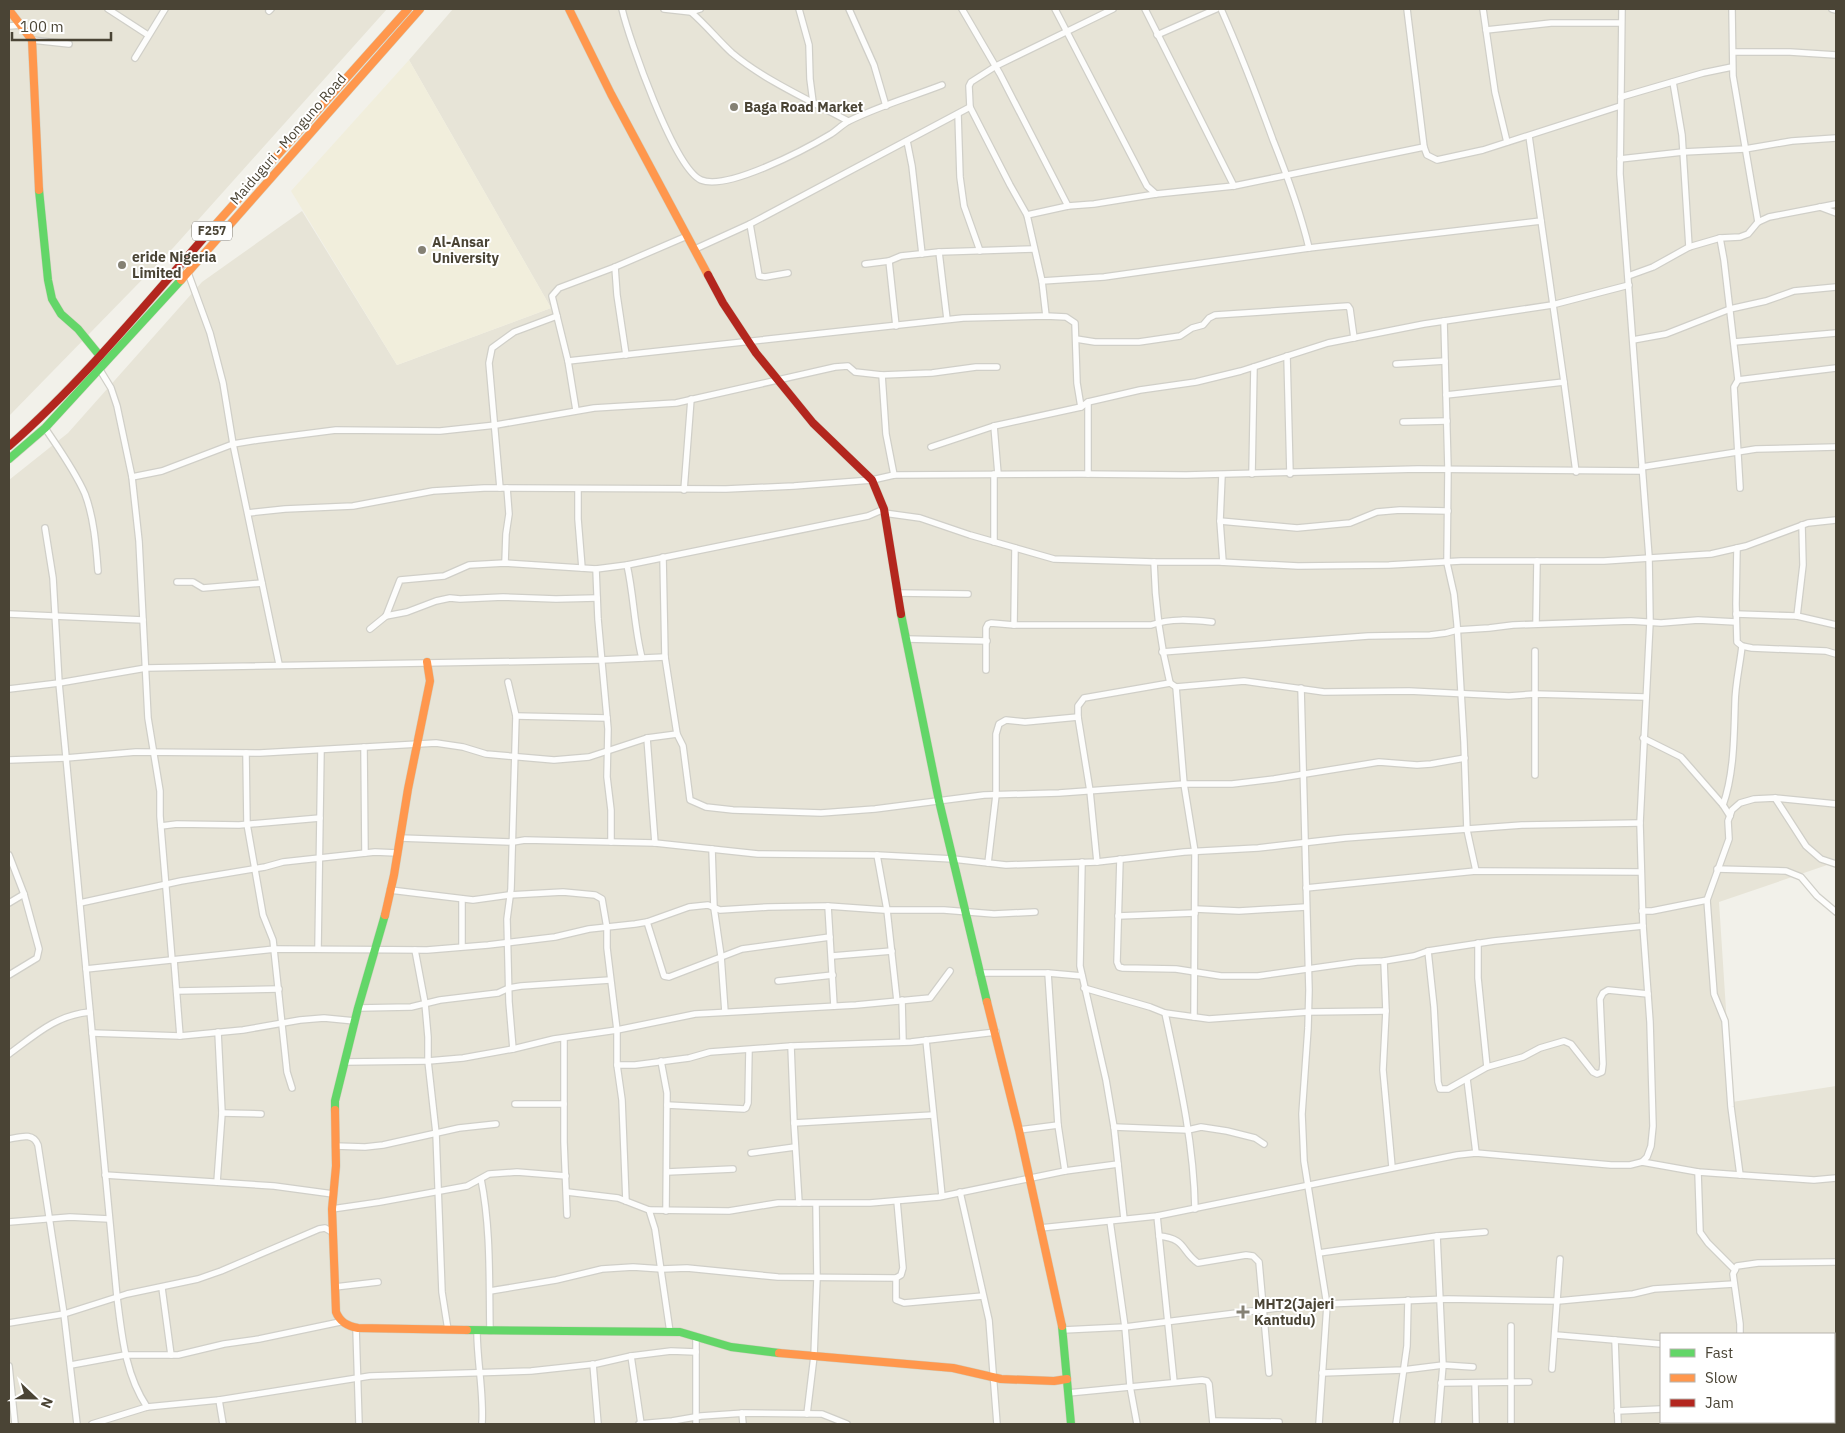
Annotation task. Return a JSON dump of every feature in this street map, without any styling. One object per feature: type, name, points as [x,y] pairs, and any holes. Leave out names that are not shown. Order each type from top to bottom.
[{"type":"street","points":[[108,9],[148,35]]},
{"type":"street","points":[[136,58],[165,9]]},
{"type":"street","name":"Maiduguri - Monguno Road","points":[[9,446],[41,418],[100,356],[408,9]]},
{"type":"street","name":"Maiduguri - Monguno Road","points":[[9,459],[45,428],[100,370],[420,9]]},
{"type":"street","points":[[570,9],[611,94],[723,303],[749,342],[813,423],[872,480],[884,511],[897,593],[939,800],[979,973],[996,1032],[1019,1130],[1063,1330],[1070,1424]]},
{"type":"street","points":[[622,9],[641,71],[664,126],[686,166],[694,176],[702,180],[720,182],[734,179],[772,164],[830,134],[848,121],[942,85]]},
{"type":"street","points":[[664,9],[691,12],[700,9]]},
{"type":"street","points":[[799,9],[809,45],[812,102]]},
{"type":"street","points":[[849,9],[874,65],[886,106]]},
{"type":"street","points":[[962,9],[996,66],[1068,206]]},
{"type":"street","points":[[1055,9],[1147,186],[1156,194]]},
{"type":"street","points":[[1046,316],[1042,281],[1027,215],[970,108],[969,86],[971,82],[996,66],[1103,11],[1112,9]]},
{"type":"street","points":[[1145,9],[1234,186]]},
{"type":"street","points":[[1157,35],[1216,9]]},
{"type":"street","points":[[1221,9],[1248,71],[1286,174],[1303,222],[1309,248]]},
{"type":"street","points":[[1407,9],[1424,146],[1427,155],[1437,160],[1483,150],[1620,106]]},
{"type":"street","points":[[1483,9],[1495,92],[1507,142]]},
{"type":"street","points":[[1622,9],[1620,159],[1649,557],[1650,622],[1640,823],[1642,912],[1648,994],[1653,1126],[1651,1146],[1642,1162]]},
{"type":"street","points":[[1732,9],[1732,67],[1758,222]]},
{"type":"street","points":[[1832,9],[1836,10]]},
{"type":"street","points":[[9,10],[32,40],[37,164],[48,280],[52,299],[60,314],[78,329],[100,356]]},
{"type":"street","points":[[691,12],[706,24],[733,53],[767,77],[848,121]]},
{"type":"street","points":[[1486,30],[1551,23],[1621,23]]},
{"type":"street","points":[[9,26],[22,25]]},
{"type":"street","points":[[32,40],[69,44]]},
{"type":"street","points":[[1733,52],[1836,54]]},
{"type":"street","points":[[1621,97],[1732,67]]},
{"type":"street","points":[[1673,82],[1682,135],[1689,247]]},
{"type":"street","points":[[695,249],[750,224],[970,108]]},
{"type":"street","points":[[958,114],[960,177],[964,206],[980,251]]},
{"type":"street","points":[[1528,136],[1571,422],[1576,472]]},
{"type":"street","points":[[1620,159],[1683,152],[1745,149],[1792,141],[1836,138]]},
{"type":"street","points":[[907,141],[912,166],[922,254]]},
{"type":"street","points":[[1027,215],[1068,206],[1234,186],[1424,146]]},
{"type":"street","points":[[1628,276],[1653,267],[1689,247],[1720,238],[1740,237],[1748,234],[1758,222],[1769,217],[1836,204]]},
{"type":"street","points":[[1820,206],[1836,213]]},
{"type":"street","points":[[1042,281],[1104,277],[1309,248],[1541,221]]},
{"type":"street","points":[[750,224],[759,276],[765,277],[788,273]]},
{"type":"street","points":[[576,410],[568,361],[552,296],[559,288],[615,268],[687,236]]},
{"type":"street","points":[[1720,238],[1738,380],[1734,387],[1740,488]]},
{"type":"street","points":[[865,264],[889,261],[901,256],[939,252],[1034,248]]},
{"type":"street","points":[[939,252],[948,320]]},
{"type":"street","points":[[889,261],[896,326]]},
{"type":"street","points":[[184,263],[210,333],[223,383],[233,444],[279,664]]},
{"type":"street","points":[[615,268],[626,355]]},
{"type":"street","points":[[931,447],[994,426],[1081,407],[1088,402],[1140,390],[1196,382],[1254,367],[1328,343],[1444,321],[1552,305],[1629,285]]},
{"type":"street","points":[[1633,340],[1666,334],[1730,309],[1766,301],[1794,291],[1836,287]]},
{"type":"street","points":[[1076,339],[1096,342],[1139,342],[1180,336],[1192,328],[1203,325],[1209,318],[1215,315],[1348,306],[1354,338]]},
{"type":"street","points":[[505,563],[509,514],[496,425],[489,356],[492,348],[514,332],[557,316]]},
{"type":"street","points":[[568,361],[948,320],[1046,316],[1070,319],[1075,323],[1077,383],[1081,407]]},
{"type":"street","points":[[1444,321],[1448,469],[1447,563],[1454,594],[1457,630],[1465,758],[1467,830],[1476,870]]},
{"type":"street","points":[[1734,342],[1836,333]]},
{"type":"street","points":[[1287,356],[1290,474]]},
{"type":"street","points":[[1396,364],[1445,361]]},
{"type":"street","points":[[132,477],[162,472],[233,444],[306,433],[336,430],[440,431],[496,425],[576,410],[676,403],[835,366],[848,366],[855,372],[882,375],[997,367]]},
{"type":"street","points":[[1252,474],[1254,367]]},
{"type":"street","points":[[1738,380],[1836,368]]},
{"type":"street","points":[[100,370],[111,388],[117,406],[132,477],[139,541],[148,718],[160,791],[161,826],[173,960],[178,991],[180,1036]]},
{"type":"street","points":[[882,375],[886,434],[894,475]]},
{"type":"street","points":[[1446,395],[1564,382]]},
{"type":"street","points":[[684,490],[691,399]]},
{"type":"street","points":[[1088,402],[1088,474]]},
{"type":"street","points":[[1403,422],[1447,421]]},
{"type":"street","points":[[994,426],[996,474],[994,542]]},
{"type":"street","points":[[45,428],[62,453],[85,495],[95,532],[98,571]]},
{"type":"street","points":[[248,513],[285,509],[353,506],[433,491],[504,488],[684,490],[794,486],[872,480],[894,475],[1222,475],[1448,469],[1576,472],[1642,469],[1738,451],[1782,447],[1836,447]]},
{"type":"street","points":[[1222,475],[1220,520],[1223,562]]},
{"type":"street","points":[[578,490],[582,568]]},
{"type":"street","points":[[1220,520],[1297,528],[1350,523],[1378,512],[1400,510],[1448,511]]},
{"type":"street","points":[[386,616],[400,580],[444,576],[469,564],[505,563],[596,569],[627,565],[868,516],[884,511],[920,518],[1054,559],[1223,562],[1298,566],[1604,561],[1711,554],[1737,548],[1802,525],[1836,520]]},
{"type":"street","points":[[1797,616],[1803,565],[1802,525]]},
{"type":"street","points":[[45,528],[53,578],[59,683],[117,1297],[125,1355],[138,1393],[147,1408]]},
{"type":"street","points":[[1014,625],[1015,548]]},
{"type":"street","points":[[1737,548],[1737,642],[1742,646],[1764,649],[1826,651],[1836,654]]},
{"type":"street","points":[[664,557],[664,657],[677,734],[683,746],[690,800],[700,805],[742,810],[821,813],[996,795],[1184,784],[1232,784],[1379,762],[1417,765],[1465,758]]},
{"type":"street","points":[[1536,624],[1537,561]]},
{"type":"street","points":[[1154,562],[1154,594],[1162,652],[1170,683],[1176,687],[1244,681],[1324,692],[1645,697]]},
{"type":"street","points":[[627,565],[631,582],[636,633],[642,658]]},
{"type":"street","points":[[596,569],[601,660],[607,718],[611,842]]},
{"type":"street","points":[[176,582],[193,582],[203,588],[262,583]]},
{"type":"street","points":[[897,593],[968,594]]},
{"type":"street","points":[[370,629],[386,616],[406,612],[450,598],[597,598]]},
{"type":"street","points":[[9,614],[55,615],[125,621],[143,620]]},
{"type":"street","points":[[1736,614],[1797,616],[1836,624]]},
{"type":"street","points":[[986,670],[988,624],[991,623],[1014,625],[1151,624],[1186,620],[1212,622]]},
{"type":"street","points":[[1162,652],[1368,636],[1430,635],[1457,630],[1536,624],[1698,620],[1736,622]]},
{"type":"street","points":[[906,639],[987,641]]},
{"type":"street","points":[[1723,805],[1726,795],[1735,724],[1735,704],[1742,646]]},
{"type":"street","points":[[1535,651],[1535,775]]},
{"type":"street","points":[[9,689],[59,683],[146,668],[279,664],[601,660],[664,657]]},
{"type":"street","points":[[427,662],[430,682],[390,890],[335,1101],[336,1166],[332,1232],[336,1312],[340,1322],[356,1328],[670,1332],[696,1336],[731,1347],[953,1368],[994,1377],[1054,1381],[1067,1379]]},
{"type":"street","points":[[508,682],[516,716],[513,842],[507,919],[513,1050]]},
{"type":"street","points":[[1097,862],[1090,791],[1078,717],[1078,706],[1084,698],[1170,683]]},
{"type":"street","points":[[1176,687],[1184,784],[1195,852],[1194,1018]]},
{"type":"street","points":[[1301,688],[1308,969],[1308,1012],[1302,1114],[1307,1186],[1327,1305],[1319,1424]]},
{"type":"street","points":[[516,716],[607,718]]},
{"type":"street","points":[[988,863],[996,795],[996,734],[999,724],[1006,720],[1025,722],[1078,717]]},
{"type":"street","points":[[9,760],[66,758],[136,752],[246,753],[436,743],[463,747],[486,754],[554,760],[590,757],[647,738],[677,734]]},
{"type":"street","points":[[647,738],[655,843]]},
{"type":"street","points":[[1643,738],[1681,757],[1723,805],[1730,816]]},
{"type":"street","points":[[364,747],[365,853]]},
{"type":"street","points":[[318,949],[321,750]]},
{"type":"street","points":[[246,753],[247,824],[263,915],[270,929],[274,949],[287,1072],[292,1088]]},
{"type":"street","points":[[1740,1176],[1731,1107],[1724,1021],[1714,994],[1707,900],[1729,839],[1728,821],[1732,810],[1740,804],[1754,799],[1775,798],[1836,804]]},
{"type":"street","points":[[1775,798],[1806,846],[1821,859],[1836,864]]},
{"type":"street","points":[[161,826],[247,824],[320,818]]},
{"type":"street","points":[[400,838],[513,842],[525,840],[655,843],[758,854],[877,855],[953,859],[1006,865],[1097,862],[1306,842],[1522,825],[1640,823]]},
{"type":"street","points":[[712,849],[714,908],[721,956],[725,1012]]},
{"type":"street","points":[[80,903],[166,884],[283,862],[365,853],[397,853]]},
{"type":"street","points":[[9,855],[24,894],[39,949],[37,958],[9,975]]},
{"type":"street","points":[[877,855],[887,910],[904,1041]]},
{"type":"street","points":[[1120,859],[1117,962],[1119,967],[1176,969],[1221,976],[1258,976],[1414,956],[1428,951],[1478,943],[1643,926]]},
{"type":"street","points":[[1082,862],[1080,966],[1106,1080],[1114,1127],[1124,1219]]},
{"type":"street","points":[[1306,888],[1476,870],[1641,872]]},
{"type":"street","points":[[1717,870],[1786,872],[1801,877],[1817,896],[1836,912]]},
{"type":"street","points":[[390,890],[462,899],[563,892],[595,895],[602,899],[607,928],[610,980],[617,1030],[617,1066],[622,1100],[626,1201]]},
{"type":"street","points":[[9,903],[24,894]]},
{"type":"street","points":[[462,899],[462,946]]},
{"type":"street","points":[[1642,912],[1707,900]]},
{"type":"street","points":[[86,969],[274,949],[376,948],[416,950],[507,942],[555,937],[589,929],[647,922],[689,907],[708,906],[720,910],[828,906],[887,910],[944,910],[994,914],[1035,912]]},
{"type":"street","points":[[828,906],[834,1006]]},
{"type":"street","points":[[1118,916],[1306,907]]},
{"type":"street","points":[[647,922],[664,976],[669,977],[742,949],[830,937]]},
{"type":"street","points":[[1478,943],[1478,978],[1487,1067]]},
{"type":"street","points":[[416,950],[425,1003],[428,1037],[428,1061],[436,1133],[442,1243],[442,1292],[448,1330]]},
{"type":"street","points":[[832,956],[892,951]]},
{"type":"street","points":[[1428,951],[1440,1089],[1448,1089],[1487,1067],[1523,1057],[1540,1048],[1564,1041],[1571,1044],[1593,1072],[1597,1074],[1602,1072],[1600,1000],[1602,993],[1608,990],[1648,994]]},
{"type":"street","points":[[1384,960],[1386,1011],[1383,1070],[1392,1167]]},
{"type":"street","points":[[345,1062],[428,1061],[463,1058],[695,1014],[930,998],[950,971]]},
{"type":"street","points":[[979,973],[1048,973],[1082,976]]},
{"type":"street","points":[[1048,973],[1058,1125],[1065,1171]]},
{"type":"street","points":[[778,981],[833,975]]},
{"type":"street","points":[[358,1008],[411,1008],[425,1003],[498,993],[509,988],[610,980]]},
{"type":"street","points":[[1084,988],[1165,1013],[1194,1018],[1240,1018],[1308,1012],[1386,1011]]},
{"type":"street","points":[[178,991],[279,989]]},
{"type":"street","points":[[9,1054],[52,1022],[75,1013],[90,1012]]},
{"type":"street","points":[[1165,1013],[1188,1130],[1195,1209]]},
{"type":"street","points":[[92,1033],[180,1036],[324,1018],[355,1022]]},
{"type":"street","points":[[217,1182],[222,1112],[218,1032]]},
{"type":"street","points":[[617,1066],[689,1058],[710,1052],[926,1040],[996,1032]]},
{"type":"street","points":[[564,1038],[567,1215]]},
{"type":"street","points":[[926,1040],[942,1196]]},
{"type":"street","points":[[791,1046],[799,1204]]},
{"type":"street","points":[[667,1105],[746,1108],[748,1103],[749,1050]]},
{"type":"street","points":[[661,1061],[667,1093],[666,1211]]},
{"type":"street","points":[[1467,1079],[1476,1153]]},
{"type":"street","points":[[515,1104],[564,1104]]},
{"type":"street","points":[[222,1112],[261,1114]]},
{"type":"street","points":[[794,1123],[933,1115]]},
{"type":"street","points":[[335,1146],[365,1147],[383,1145],[459,1128],[496,1124]]},
{"type":"street","points":[[1019,1130],[1058,1125]]},
{"type":"street","points":[[1114,1127],[1188,1130],[1201,1128],[1227,1131],[1255,1138],[1264,1144]]},
{"type":"street","points":[[9,1139],[26,1136],[36,1139],[64,1314],[77,1424]]},
{"type":"street","points":[[751,1153],[795,1148]]},
{"type":"street","points":[[1040,1228],[1157,1216],[1392,1167],[1476,1153],[1611,1165],[1630,1165],[1642,1162],[1698,1172],[1740,1176],[1814,1180],[1836,1178]]},
{"type":"street","points":[[567,1192],[618,1198],[649,1210],[729,1210],[778,1202],[816,1204],[942,1196],[1065,1171],[1118,1164]]},
{"type":"street","points":[[667,1172],[733,1169]]},
{"type":"street","points":[[332,1209],[468,1186],[489,1174],[517,1172],[566,1176]]},
{"type":"street","points":[[1698,1172],[1700,1232],[1708,1244],[1735,1270]]},
{"type":"street","points":[[105,1175],[274,1186],[333,1194]]},
{"type":"street","points":[[481,1178],[490,1242],[488,1260],[490,1331]]},
{"type":"street","points":[[960,1192],[989,1320],[997,1424]]},
{"type":"street","points":[[490,1291],[556,1280],[602,1269],[633,1267],[687,1268],[778,1277],[896,1278],[901,1275],[903,1268],[897,1200]]},
{"type":"street","points":[[807,1414],[814,1356],[817,1278],[816,1204]]},
{"type":"street","points":[[649,1210],[655,1229],[662,1269],[670,1332]]},
{"type":"street","points":[[1157,1216],[1174,1382]]},
{"type":"street","points":[[9,1222],[70,1217],[109,1219]]},
{"type":"street","points":[[1110,1220],[1125,1328],[1130,1386],[1137,1424]]},
{"type":"street","points":[[9,1323],[64,1314],[117,1297],[162,1288],[221,1271],[319,1229],[325,1228],[332,1232]]},
{"type":"street","points":[[1319,1254],[1437,1236],[1485,1232]]},
{"type":"street","points":[[1159,1236],[1167,1236],[1180,1242],[1187,1249],[1190,1257],[1198,1263],[1246,1255],[1253,1256],[1259,1262],[1269,1373]]},
{"type":"street","points":[[1437,1236],[1443,1365],[1438,1424]]},
{"type":"street","points":[[1552,1369],[1556,1335],[1560,1259]]},
{"type":"street","points":[[1740,1333],[1733,1274],[1737,1266],[1758,1263],[1836,1262]]},
{"type":"street","points":[[896,1278],[896,1300],[899,1302],[983,1296]]},
{"type":"street","points":[[334,1286],[378,1282]]},
{"type":"street","points":[[1063,1330],[1125,1328],[1277,1307],[1440,1299],[1558,1301],[1633,1294],[1654,1289],[1734,1284]]},
{"type":"street","points":[[162,1288],[170,1355]]},
{"type":"street","points":[[1396,1424],[1407,1346],[1408,1300]]},
{"type":"street","points":[[71,1365],[125,1355],[170,1355],[340,1322]]},
{"type":"street","points":[[1511,1326],[1511,1424]]},
{"type":"street","points":[[356,1328],[359,1424]]},
{"type":"street","points":[[477,1331],[483,1410],[482,1424]]},
{"type":"street","points":[[1556,1335],[1660,1344]]},
{"type":"street","points":[[696,1336],[696,1424]]},
{"type":"street","points":[[1615,1340],[1618,1424]]},
{"type":"street","points":[[92,1424],[105,1422],[147,1408],[220,1400],[358,1378],[410,1374],[531,1371],[593,1364],[631,1356],[672,1351],[696,1352]]},
{"type":"street","points":[[631,1356],[641,1424],[742,1413],[822,1414],[847,1424]]},
{"type":"street","points":[[593,1364],[598,1424]]},
{"type":"street","points":[[1322,1373],[1404,1370],[1443,1365],[1473,1367]]},
{"type":"street","points":[[9,1366],[15,1424]]},
{"type":"street","points":[[1068,1393],[1174,1382],[1207,1381],[1209,1384],[1213,1422],[1278,1422]]},
{"type":"street","points":[[1441,1383],[1529,1382]]},
{"type":"street","points":[[1476,1383],[1476,1424]]},
{"type":"street","points":[[220,1400],[223,1424]]},
{"type":"street","points":[[1617,1410],[1660,1409]]},
{"type":"street","points":[[742,1413],[743,1424]]},
{"type":"shaded area","points":[[9,9],[387,9],[173,248],[9,416]]},
{"type":"shaded area","points":[[453,9],[1836,9],[1836,862],[1719,902],[1732,1102],[1836,1086],[1836,1424],[9,1424],[9,480],[68,433],[202,282],[302,211],[397,365],[551,308],[409,60]]},
{"type":"shaded area","name":"Al-Ansar University","points":[[409,60],[551,308],[397,365],[291,191]]},
{"type":"traffic: fast","points":[[39,190],[48,280],[52,299],[61,314],[78,329],[100,356]]},
{"type":"traffic: fast","points":[[9,459],[45,428],[181,280]]},
{"type":"traffic: fast","points":[[901,614],[939,801],[987,1002]]},
{"type":"traffic: fast","points":[[335,1110],[335,1101],[358,1008],[385,915]]},
{"type":"traffic: fast","points":[[1062,1326],[1071,1424]]},
{"type":"traffic: fast","points":[[467,1330],[680,1332],[731,1347],[779,1353]]},
{"type":"traffic: slow","points":[[208,233],[408,9]]},
{"type":"traffic: slow","points":[[181,280],[420,9]]},
{"type":"traffic: slow","points":[[569,9],[611,94],[708,275]]},
{"type":"traffic: slow","points":[[9,10],[32,40],[39,190]]},
{"type":"traffic: slow","points":[[385,915],[430,681],[427,662]]},
{"type":"traffic: slow","points":[[987,1002],[1019,1130],[1062,1326]]},
{"type":"traffic: slow","points":[[335,1110],[336,1166],[332,1209],[336,1312],[344,1323],[358,1328],[467,1330]]},
{"type":"traffic: slow","points":[[779,1353],[953,1368],[1001,1379],[1054,1381],[1067,1379]]},
{"type":"traffic: jam","points":[[9,446],[87,370],[208,233]]},
{"type":"traffic: jam","points":[[708,275],[723,303],[756,353],[813,423],[872,480],[884,509],[901,614]]},
{"type":"place","name":"Baga Road Market","points":[[734,107]]},
{"type":"place","name":"Al-Ansar University","points":[[422,250]]},
{"type":"place","name":"eride Nigeria Limited","points":[[122,265]]},
{"type":"place","name":"MHT2(Jajeri Kantudu)","points":[[1243,1312]]}]
